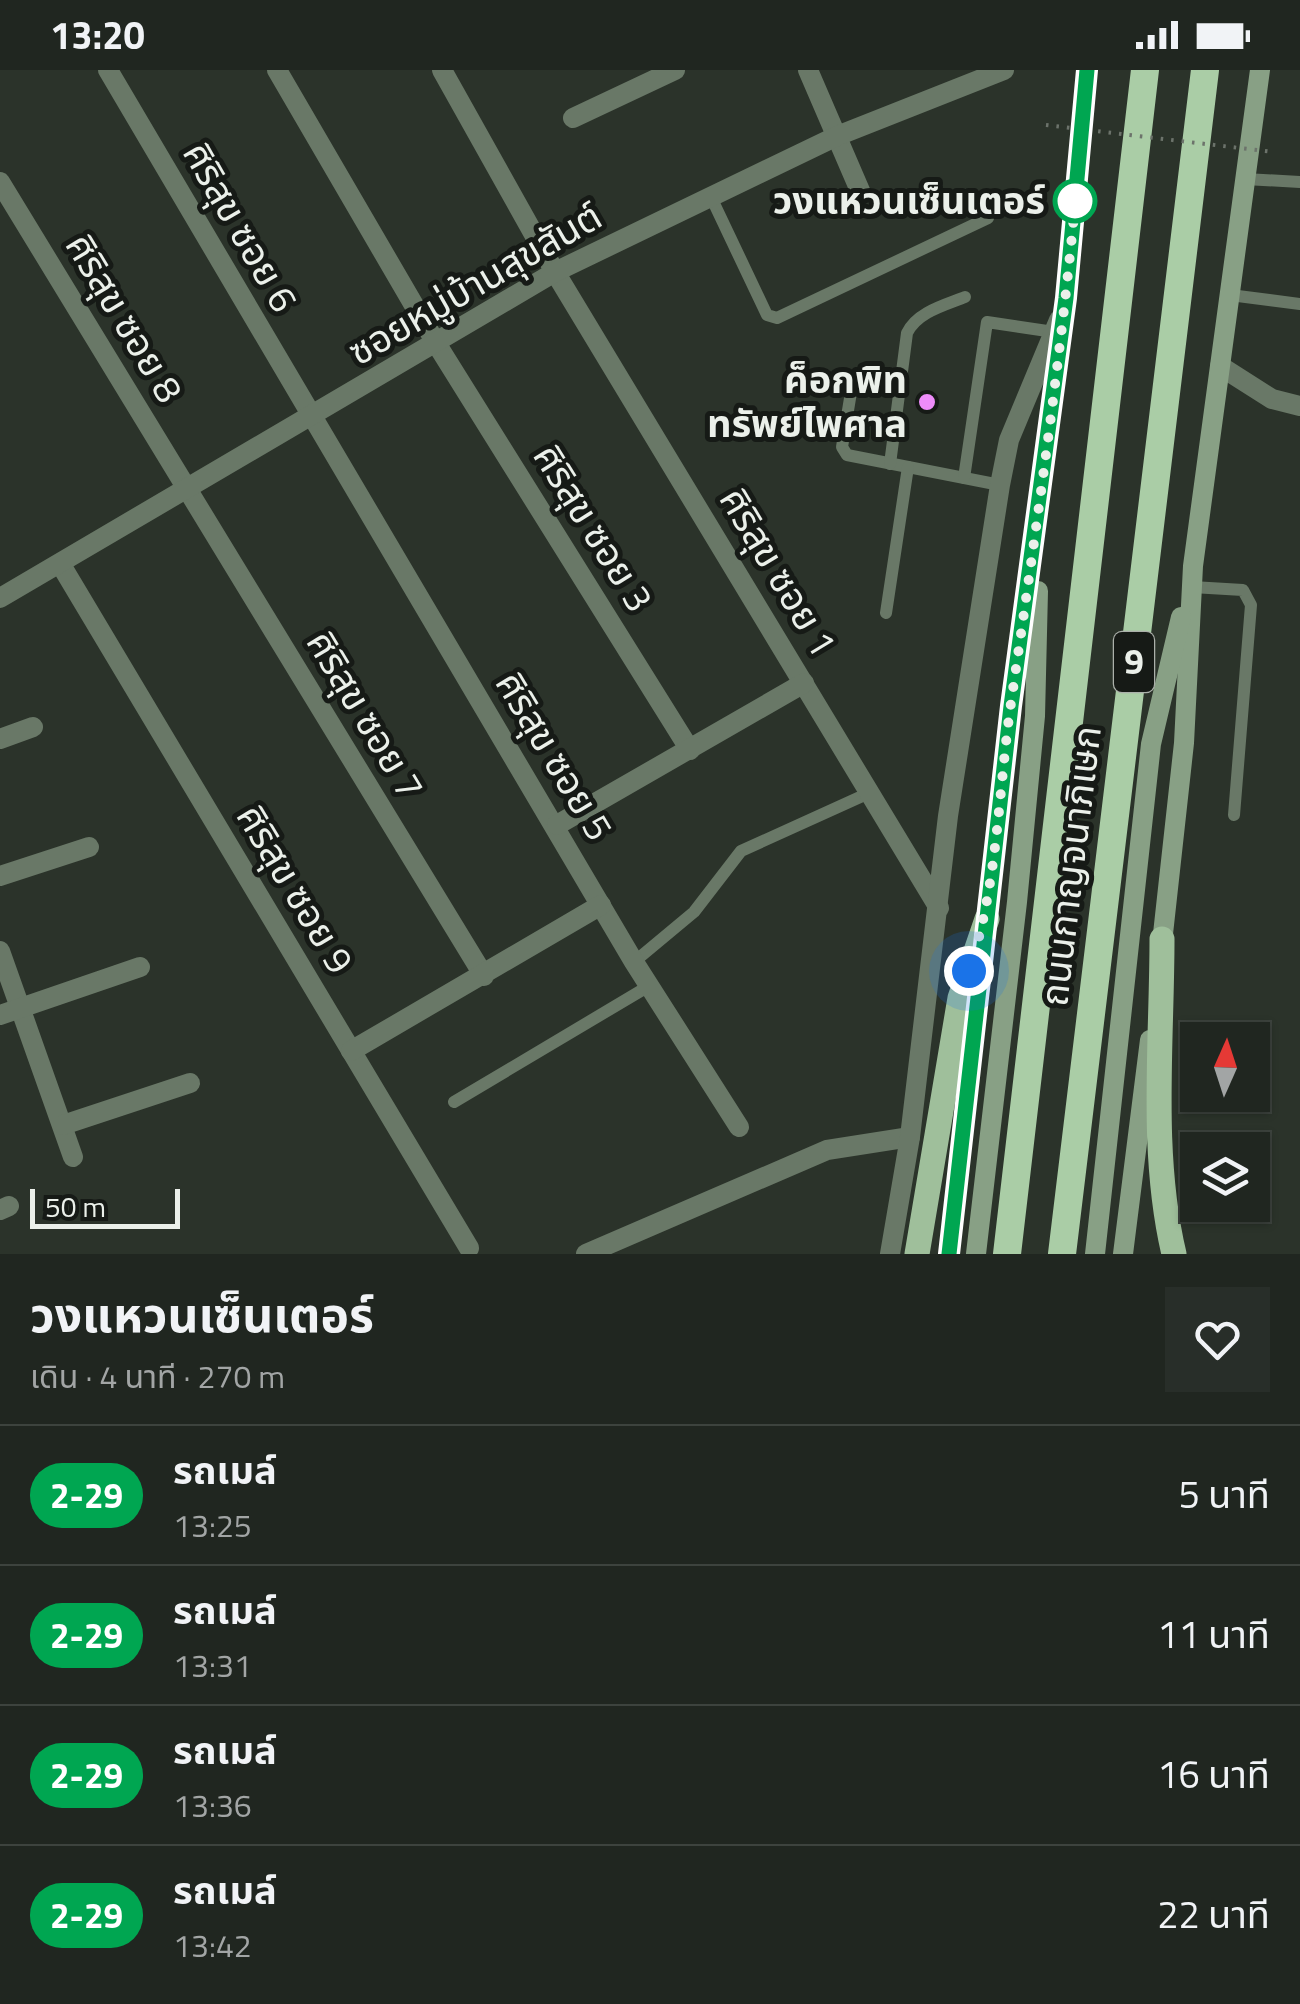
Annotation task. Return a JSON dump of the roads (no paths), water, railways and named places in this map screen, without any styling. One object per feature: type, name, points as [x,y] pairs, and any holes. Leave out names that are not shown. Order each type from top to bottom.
[{"type":"highway","name":"ถนนกาญจนาภิเษก","points":[[1007,1254],[1145,70]]},
{"type":"highway","name":"ถนนกาญจนาภิเษก","points":[[1062,1254],[1205,70]]},
{"type":"main road","points":[[949,1254],[1011,706],[1037,540],[1066,298],[1087,70]]},
{"type":"main road","points":[[1123,1254],[1184,743],[1192,576],[1260,70]]},
{"type":"main road","points":[[976,1254],[1018,902],[1039,649],[1037,540]]},
{"type":"main road","points":[[1095,1254],[1151,744],[1192,576]]},
{"type":"main road","points":[[917,1254],[960,998],[987,918]]},
{"type":"main road","points":[[1162,939],[1161,1129],[1165,1214],[1174,1254]]},
{"type":"street","name":"ศิริสุข ซอย 6","points":[[108,70],[312,419]]},
{"type":"street","name":"ศิริสุข ซอย 3","points":[[277,70],[436,343],[690,750]]},
{"type":"street","name":"ศิริสุข ซอย 1","points":[[442,70],[555,272],[939,908]]},
{"type":"street","points":[[573,118],[675,70]]},
{"type":"street","points":[[808,70],[860,192]]},
{"type":"street","name":"ซอยหมู่บ้านสุขสันต์","points":[[0,598],[312,419],[555,272],[836,136],[1004,70]]},
{"type":"street","name":"ศิริสุข ซอย 8","points":[[0,182],[187,490]]},
{"type":"street","points":[[890,1254],[910,1137],[948,816],[1000,484],[1010,440],[1066,298]]},
{"type":"street","points":[[1220,366],[1272,399],[1300,406]]},
{"type":"street","name":"ศิริสุข ซอย 5","points":[[312,419],[634,962],[739,1127]]},
{"type":"street","name":"ศิริสุข ซอย 7","points":[[187,490],[484,976]]},
{"type":"street","name":"ศิริสุข ซอย 9","points":[[61,564],[469,1248]]},
{"type":"street","points":[[556,826],[804,683]]},
{"type":"street","points":[[0,739],[33,727]]},
{"type":"street","points":[[0,876],[88,847]]},
{"type":"street","points":[[351,1052],[601,905]]},
{"type":"street","points":[[0,951],[10,1012],[63,1126],[73,1157]]},
{"type":"street","points":[[10,1012],[140,966]]},
{"type":"street","points":[[63,1126],[190,1083]]},
{"type":"street","points":[[586,1254],[826,1150],[910,1137]]},
{"type":"lane","points":[[1245,179],[1300,182]]},
{"type":"lane","points":[[710,197],[767,315],[778,318],[988,218]]},
{"type":"lane","points":[[1230,295],[1300,304]]},
{"type":"lane","points":[[890,464],[907,333],[911,325],[932,310],[965,297]]},
{"type":"lane","points":[[964,478],[987,322],[1054,332]]},
{"type":"lane","points":[[853,380],[842,448],[855,458],[1000,484]]},
{"type":"lane","points":[[886,613],[908,467]]},
{"type":"lane","points":[[1192,576],[1243,590],[1251,605],[1234,815]]},
{"type":"lane","points":[[634,962],[694,912],[741,851],[868,793]]},
{"type":"lane","points":[[454,1102],[650,986]]},
{"type":"place","name":"วงแหวนเซ็นเตอร์","points":[[1075,201]]},
{"type":"place","name":"ค็อกพิท ทรัพย์ไพศาล","points":[[927,402]]}]
